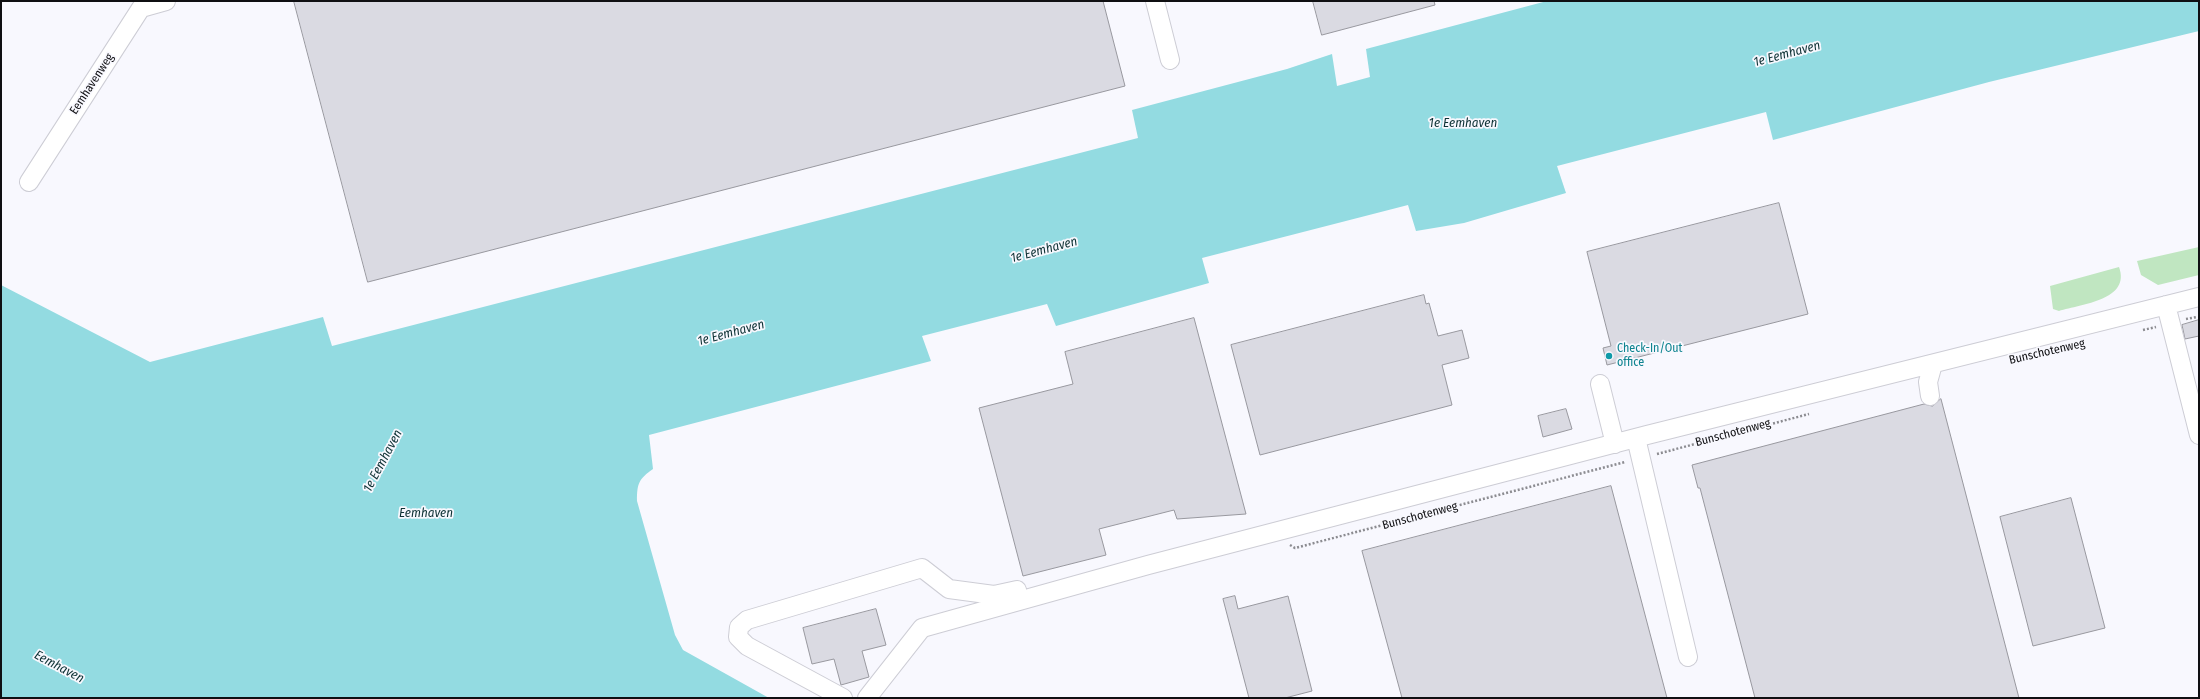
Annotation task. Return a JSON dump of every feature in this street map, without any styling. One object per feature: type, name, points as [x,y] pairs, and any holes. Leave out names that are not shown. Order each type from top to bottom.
[{"type":"street","name":"Eemhavenweg","points":[[29,182],[141,8],[166,1]]},
{"type":"street","points":[[1155,1],[1170,60]]},
{"type":"street","name":"Bunschotenweg","points":[[867,698],[922,628],[1148,565],[1272,534],[1636,438],[2199,296]]},
{"type":"street","points":[[2166,305],[2199,435]]},
{"type":"street","points":[[1930,396],[1928,382],[1933,364]]},
{"type":"street","points":[[1600,384],[1615,444]]},
{"type":"street","points":[[1636,438],[1688,657]]},
{"type":"street","points":[[843,698],[747,646],[738,637],[739,627],[747,620],[922,568],[949,589],[994,595],[1134,559],[1148,565]]},
{"type":"path","points":[[2139,331],[2199,316]]},
{"type":"path","name":"Bunschotenweg","points":[[1272,534],[1295,548],[1815,412]]},
{"type":"green space","points":[[2199,247],[2199,275],[2158,285],[2141,275],[2137,261]]},
{"type":"green space","points":[[2119,267],[2121,278],[2118,287],[2111,294],[2102,299],[2080,306],[2059,311],[2053,309],[2050,286]]},
{"type":"water","points":[[1547,1],[2199,1],[2199,31],[1989,82],[1773,140],[1766,112],[1557,166],[1566,193],[1464,223],[1416,231],[1408,205],[1202,258],[1209,283],[1056,326],[1047,304],[922,336],[931,361],[649,435],[653,469],[642,479],[638,486],[637,501],[675,635],[683,650],[769,698],[1,698],[1,285],[150,362],[323,317],[332,346],[1138,138],[1132,110],[1287,69],[1332,54],[1337,86],[1370,77],[1366,49]]},
{"type":"building","points":[[294,1],[1103,1],[1125,86],[368,282]]},
{"type":"building","points":[[1313,1],[1434,1],[1435,5],[1322,35]]},
{"type":"building","points":[[1779,203],[1808,314],[1607,365],[1603,348],[1611,346],[1587,252]]},
{"type":"building","points":[[1424,295],[1426,304],[1429,303],[1438,336],[1462,330],[1469,358],[1442,365],[1452,405],[1260,455],[1231,345]]},
{"type":"building","points":[[1194,318],[1246,514],[1177,519],[1174,510],[1099,529],[1106,555],[1023,576],[979,408],[1073,384],[1065,352]]},
{"type":"building","points":[[2199,320],[2199,336],[2185,339],[2182,325]]},
{"type":"building","points":[[1941,399],[2019,698],[1755,698],[1700,488],[1698,488],[1692,465],[1924,404],[1932,406]]},
{"type":"building","points":[[1566,409],[1572,429],[1543,437],[1538,416]]},
{"type":"building","points":[[1611,486],[1667,698],[1402,698],[1362,551]]},
{"type":"building","points":[[2071,498],[2105,628],[2033,646],[2000,517]]},
{"type":"building","points":[[1235,596],[1238,609],[1288,596],[1312,691],[1285,698],[1249,698],[1223,599]]},
{"type":"building","points":[[876,609],[886,645],[862,651],[869,677],[841,685],[834,659],[812,664],[803,628]]},
{"type":"place","name":"Check-In/Out office","points":[[1609,356]]},
{"type":"water label","name":"1e Eemhaven","points":[[1787,54]]},
{"type":"water label","name":"1e Eemhaven","points":[[1463,123]]},
{"type":"water label","name":"1e Eemhaven","points":[[1044,250]]},
{"type":"water label","name":"1e Eemhaven","points":[[731,333]]},
{"type":"water label","name":"1e Eemhaven","points":[[383,461]]},
{"type":"water label","name":"Eemhaven","points":[[426,513]]},
{"type":"water label","name":"Eemhaven","points":[[59,667]]}]
